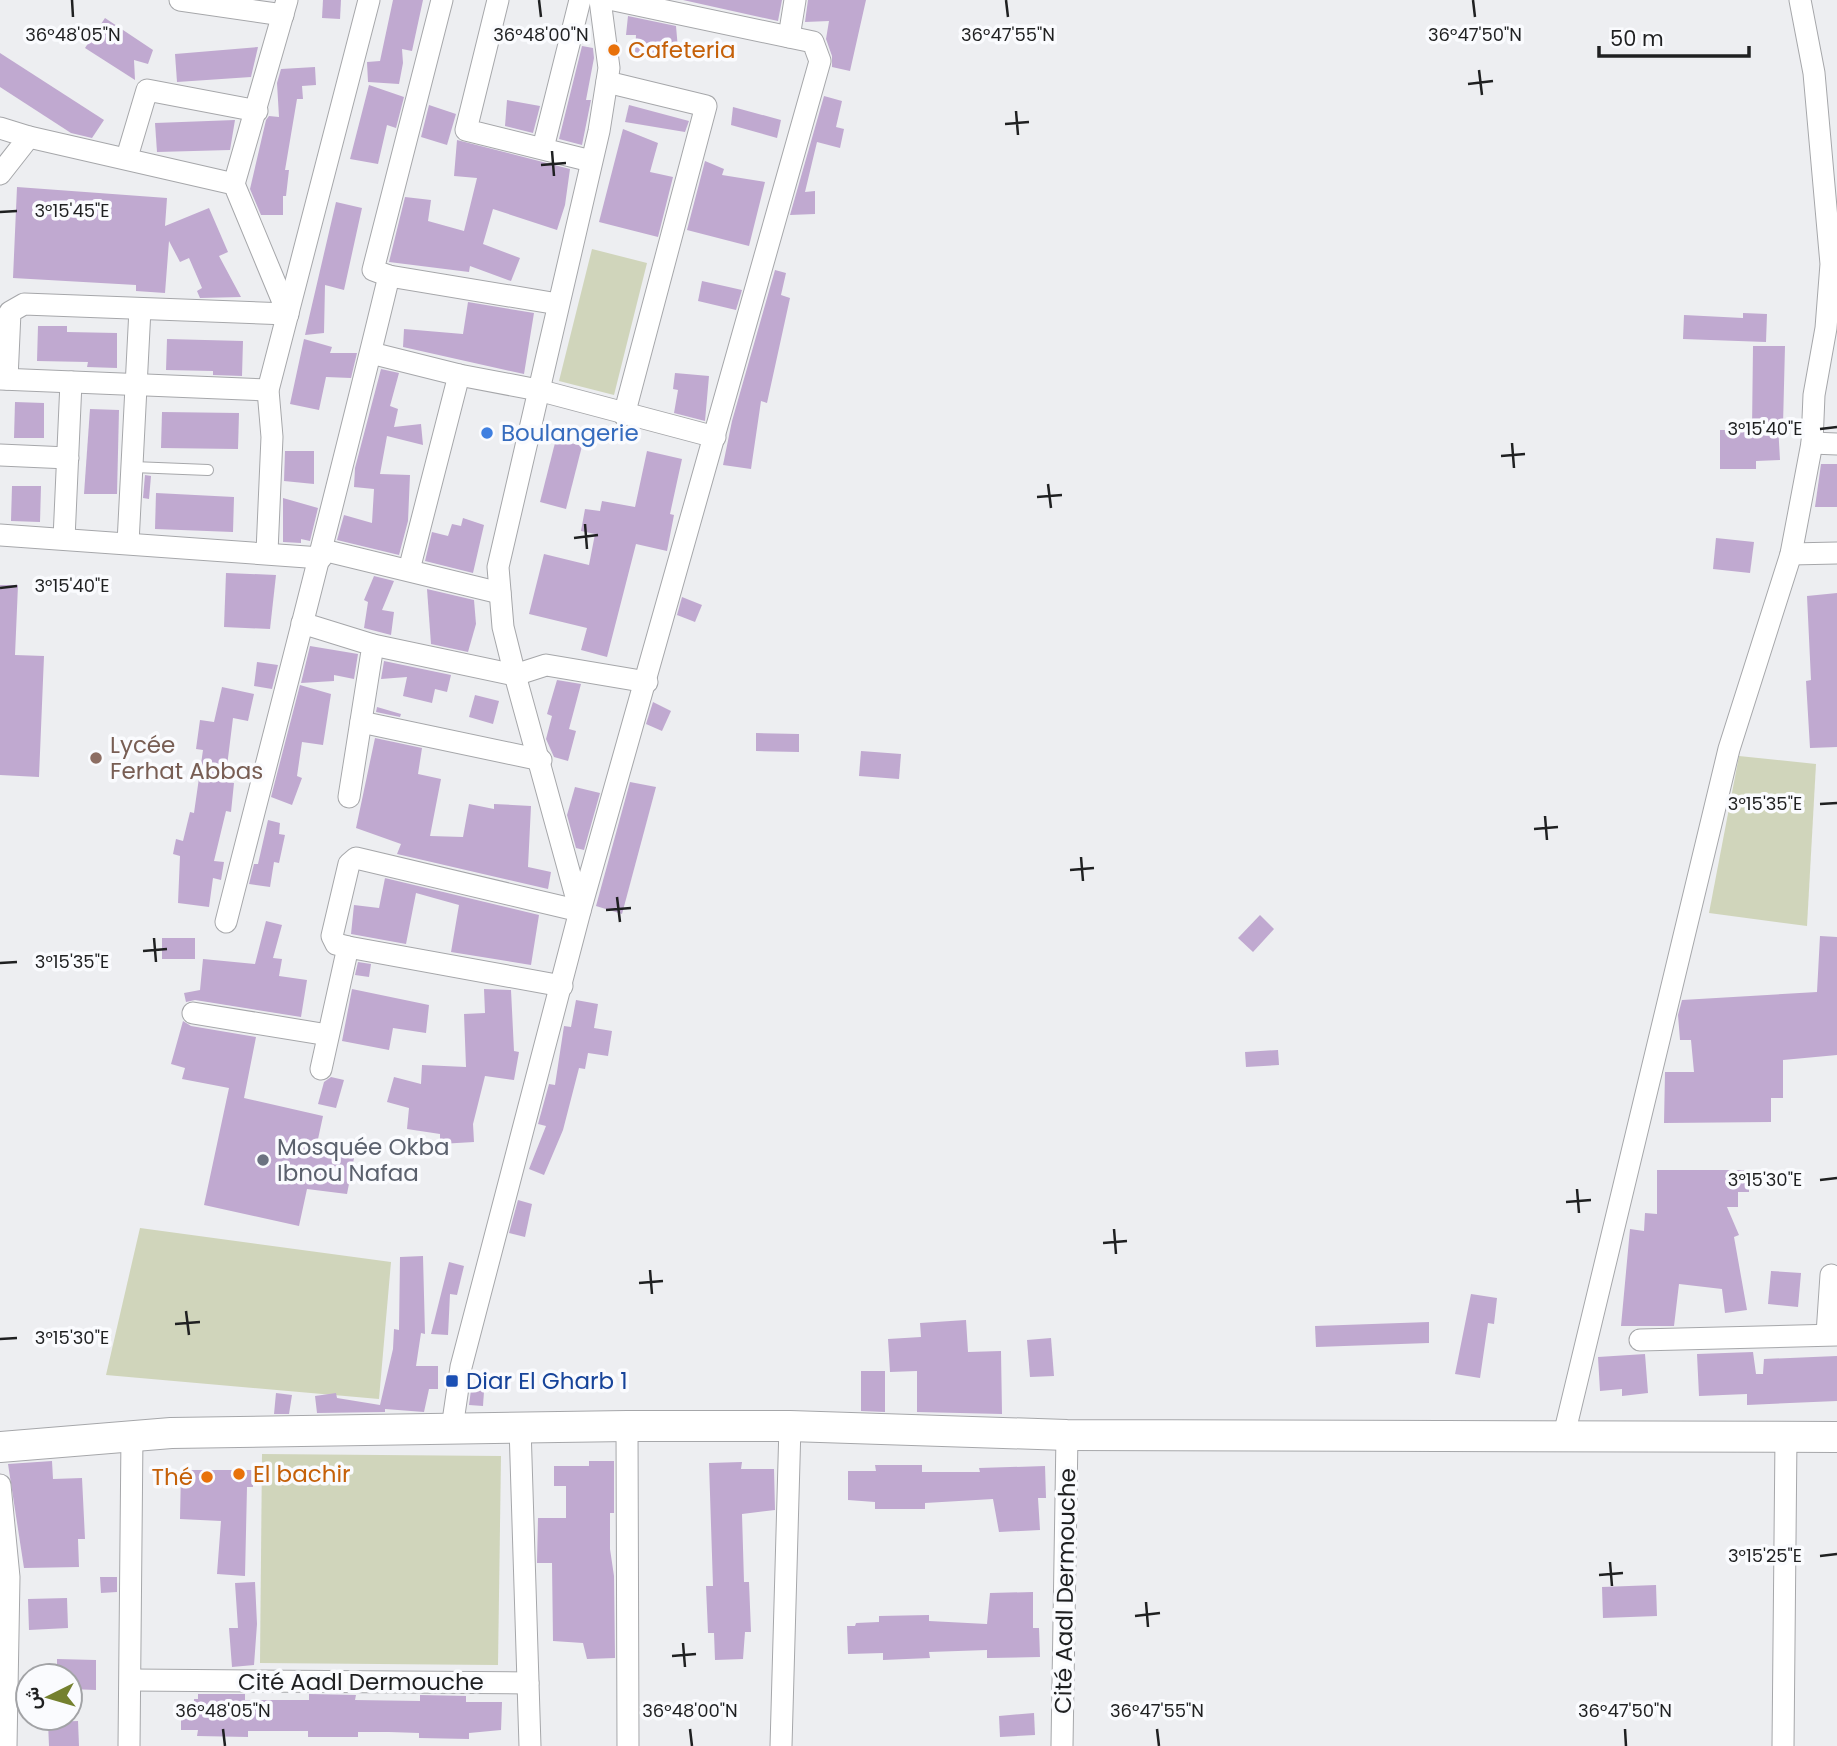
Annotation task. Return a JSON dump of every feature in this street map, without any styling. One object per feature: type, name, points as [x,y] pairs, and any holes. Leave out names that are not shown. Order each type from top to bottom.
[{"type":"main road","points":[[0,1447],[132,1435],[627,1426],[790,1426],[1067,1435],[1563,1439],[1837,1437]]},
{"type":"street","points":[[180,0],[285,7],[234,184],[288,314]]},
{"type":"street","points":[[267,552],[272,437],[268,390],[369,0]]},
{"type":"street","points":[[442,0],[373,270],[389,276],[558,304]]},
{"type":"street","points":[[498,0],[466,131],[592,161]]},
{"type":"street","points":[[542,148],[580,0]]},
{"type":"street","points":[[580,911],[503,627],[498,567],[592,161],[610,68],[600,0]]},
{"type":"street","points":[[452,1428],[461,1367],[580,911],[647,682],[820,61],[813,42],[614,0]]},
{"type":"street","points":[[789,37],[795,0]]},
{"type":"street","points":[[1563,1439],[1729,749],[1791,554],[1812,443],[1814,395],[1831,329],[1833,215],[1827,108],[1814,73],[1800,0]]},
{"type":"street","points":[[607,82],[706,106],[624,415]]},
{"type":"street","points":[[127,158],[147,90],[257,111]]},
{"type":"street","points":[[0,128],[234,184]]},
{"type":"street","points":[[0,174],[29,136]]},
{"type":"street","points":[[226,922],[322,554],[389,276]]},
{"type":"street","points":[[268,390],[4,379],[10,312],[24,304],[288,314]]},
{"type":"street","points":[[128,543],[140,309]]},
{"type":"street","points":[[371,352],[459,375],[538,390],[624,415],[715,436]]},
{"type":"street","points":[[409,570],[459,375]]},
{"type":"street","points":[[64,539],[71,382]]},
{"type":"street","points":[[1812,443],[1837,444]]},
{"type":"street","points":[[0,455],[68,458]]},
{"type":"street","points":[[0,535],[322,554],[409,570],[500,593]]},
{"type":"street","points":[[1791,554],[1837,553]]},
{"type":"street","points":[[302,623],[373,645],[515,675],[546,665],[647,682]]},
{"type":"street","points":[[349,797],[373,645]]},
{"type":"street","points":[[361,722],[541,760]]},
{"type":"street","points":[[562,985],[336,944],[332,936],[349,864],[356,858],[580,911]]},
{"type":"street","points":[[321,1069],[348,947]]},
{"type":"street","points":[[193,1013],[328,1035]]},
{"type":"street","points":[[1640,1340],[1832,1335],[1832,1275]]},
{"type":"street","points":[[627,1426],[628,1746]]},
{"type":"street","points":[[781,1746],[790,1426]]},
{"type":"street","points":[[520,1427],[530,1746]]},
{"type":"street","points":[[129,1746],[132,1680],[132,1435]]},
{"type":"street","name":"Cité Aadl Dermouche","points":[[1062,1746],[1067,1435]]},
{"type":"street","points":[[1783,1746],[1786,1437]]},
{"type":"street","points":[[0,1485],[5,1577],[6,1746]]},
{"type":"street","name":"Cité Aadl Dermouche","points":[[132,1680],[528,1683]]},
{"type":"lane","points":[[133,467],[208,470]]},
{"type":"green space","points":[[592,249],[647,263],[614,395],[559,381]]},
{"type":"green space","points":[[1739,756],[1816,764],[1807,926],[1709,913]]},
{"type":"green space","points":[[140,1228],[391,1262],[379,1399],[106,1375]]},
{"type":"green space","points":[[262,1454],[501,1456],[498,1665],[260,1663]]},
{"type":"building","points":[[323,0],[341,0],[340,19],[322,18]]},
{"type":"building","points":[[393,0],[423,0],[412,51],[402,49],[403,63],[399,84],[368,82],[367,62],[380,61]]},
{"type":"building","points":[[683,0],[782,0],[778,21]]},
{"type":"building","points":[[808,0],[866,0],[850,71],[832,67],[832,56],[826,39],[829,21],[805,22]]},
{"type":"building","points":[[628,16],[676,26],[678,49],[670,50],[671,55],[635,53],[636,35],[626,35]]},
{"type":"building","points":[[105,18],[153,50],[148,64],[134,60],[135,80],[85,48]]},
{"type":"building","points":[[582,46],[593,48],[594,58],[586,100],[591,100],[582,145],[559,139]]},
{"type":"building","points":[[258,47],[251,77],[177,82],[175,54]]},
{"type":"building","points":[[0,53],[104,120],[92,138],[71,133],[0,87]]},
{"type":"building","points":[[315,67],[316,85],[302,86],[303,99],[297,99],[285,170],[289,170],[286,196],[283,196],[283,215],[261,215],[250,189],[266,120],[269,116],[279,117],[277,83],[281,69]]},
{"type":"building","points":[[369,85],[404,97],[396,128],[387,125],[378,164],[350,159]]},
{"type":"building","points":[[824,96],[842,101],[836,127],[844,129],[840,148],[817,142],[805,192],[815,191],[815,214],[790,215]]},
{"type":"building","points":[[507,100],[540,106],[533,133],[505,126]]},
{"type":"building","points":[[429,105],[456,114],[447,145],[421,137]]},
{"type":"building","points":[[629,105],[689,121],[685,132],[625,122]]},
{"type":"building","points":[[733,107],[781,120],[777,138],[731,125]]},
{"type":"building","points":[[235,120],[230,150],[157,152],[155,123]]},
{"type":"building","points":[[623,129],[658,143],[650,172],[673,177],[658,237],[599,222]]},
{"type":"building","points":[[457,140],[570,169],[565,205],[557,230],[493,209],[483,244],[520,258],[511,281],[470,266],[469,272],[389,262],[405,197],[431,200],[428,221],[464,231],[477,178],[454,176]]},
{"type":"building","points":[[705,161],[724,169],[722,175],[765,182],[749,246],[687,230]]},
{"type":"building","points":[[17,187],[167,198],[165,226],[209,208],[228,252],[219,256],[241,297],[200,298],[197,291],[202,288],[189,258],[180,262],[169,241],[165,293],[136,291],[136,285],[13,278]]},
{"type":"building","points":[[336,202],[362,208],[344,290],[325,285],[324,333],[305,335]]},
{"type":"building","points":[[775,270],[786,273],[781,295],[790,298],[767,403],[761,401],[751,469],[723,465],[732,421]]},
{"type":"building","points":[[702,281],[742,290],[736,310],[698,301]]},
{"type":"building","points":[[468,302],[534,313],[524,374],[403,347],[404,329],[463,334]]},
{"type":"building","points":[[1743,313],[1767,314],[1766,342],[1683,339],[1684,315],[1743,318]]},
{"type":"building","points":[[38,326],[67,326],[67,332],[117,333],[117,368],[87,367],[88,362],[37,361]]},
{"type":"building","points":[[167,339],[243,341],[242,376],[213,375],[213,371],[166,370]]},
{"type":"building","points":[[304,339],[332,347],[330,353],[357,353],[351,378],[326,377],[319,410],[290,404]]},
{"type":"building","points":[[1753,346],[1785,346],[1783,425],[1778,425],[1780,460],[1756,461],[1756,469],[1720,469],[1720,430],[1752,430]]},
{"type":"building","points":[[381,369],[399,373],[390,406],[398,409],[394,427],[421,424],[423,445],[387,436],[380,474],[410,475],[408,521],[399,555],[337,540],[344,515],[372,523],[374,489],[354,487],[355,468]]},
{"type":"building","points":[[675,373],[709,376],[705,421],[674,413],[678,390],[673,389]]},
{"type":"building","points":[[15,402],[44,403],[44,438],[14,438]]},
{"type":"building","points":[[90,409],[119,410],[117,494],[84,494]]},
{"type":"building","points":[[162,412],[239,413],[238,449],[161,448]]},
{"type":"building","points":[[556,439],[582,446],[566,509],[540,502]]},
{"type":"building","points":[[285,451],[314,451],[314,484],[284,481]]},
{"type":"building","points":[[647,451],[682,459],[670,514],[674,515],[667,551],[636,544],[607,657],[581,650],[587,628],[529,614],[544,554],[589,565],[595,534],[581,531],[585,509],[600,511],[602,501],[635,507]]},
{"type":"building","points":[[1821,464],[1837,464],[1837,507],[1815,507]]},
{"type":"building","points":[[145,475],[151,476],[149,499],[143,498]]},
{"type":"building","points":[[12,486],[41,486],[40,522],[11,521]]},
{"type":"building","points":[[156,493],[234,497],[233,532],[155,529]]},
{"type":"building","points":[[283,498],[318,508],[310,541],[301,539],[301,543],[283,542]]},
{"type":"building","points":[[463,518],[484,525],[473,573],[425,561],[432,532],[448,536],[452,524],[461,526]]},
{"type":"building","points":[[1716,538],[1754,542],[1750,573],[1713,569]]},
{"type":"building","points":[[226,573],[276,575],[270,629],[224,627]]},
{"type":"building","points":[[374,576],[394,581],[382,610],[394,612],[391,635],[364,628],[368,602],[364,600]]},
{"type":"building","points":[[0,585],[18,585],[15,655],[44,656],[39,777],[0,775]]},
{"type":"building","points":[[427,589],[474,600],[476,624],[468,652],[431,644]]},
{"type":"building","points":[[1837,593],[1837,747],[1810,748],[1806,681],[1811,680],[1807,596]]},
{"type":"building","points":[[682,597],[702,605],[695,622],[677,615]]},
{"type":"building","points":[[310,646],[358,654],[354,679],[334,675],[334,681],[301,683]]},
{"type":"building","points":[[384,661],[451,675],[447,692],[435,689],[432,703],[403,696],[407,677],[381,679]]},
{"type":"building","points":[[257,662],[278,665],[272,689],[254,686]]},
{"type":"building","points":[[557,680],[581,684],[569,729],[576,731],[568,761],[554,757],[546,739],[552,716],[547,714]]},
{"type":"building","points":[[300,685],[331,694],[323,745],[302,742],[297,776],[302,778],[292,805],[271,797]]},
{"type":"building","points":[[222,687],[254,694],[248,721],[233,718],[225,782],[234,783],[231,812],[226,811],[214,861],[224,862],[221,880],[213,878],[209,907],[178,903],[180,856],[173,854],[176,839],[183,841],[190,812],[194,813],[203,750],[196,749],[200,720],[214,722]]},
{"type":"building","points":[[475,695],[499,701],[493,724],[469,717]]},
{"type":"building","points":[[653,702],[671,711],[662,731],[646,724]]},
{"type":"building","points":[[377,707],[401,714],[400,717],[376,712]]},
{"type":"building","points":[[756,733],[799,734],[799,752],[756,751]]},
{"type":"building","points":[[375,738],[422,748],[418,774],[441,779],[430,836],[463,837],[469,804],[494,809],[494,804],[531,806],[528,867],[551,872],[548,889],[397,854],[401,844],[356,828]]},
{"type":"building","points":[[861,751],[901,754],[899,779],[859,776]]},
{"type":"building","points":[[630,782],[656,787],[622,914],[596,906]]},
{"type":"building","points":[[575,787],[600,793],[584,850],[576,848],[567,815]]},
{"type":"building","points":[[268,820],[280,823],[279,834],[285,835],[279,863],[274,862],[270,887],[249,884],[254,864],[258,864]]},
{"type":"building","points":[[385,878],[539,915],[531,965],[451,952],[459,905],[416,893],[406,944],[351,934],[354,905],[379,908]]},
{"type":"building","points":[[1260,915],[1274,929],[1253,952],[1238,938]]},
{"type":"building","points":[[266,921],[282,925],[273,958],[282,959],[279,976],[307,980],[301,1017],[195,1000],[186,1002],[184,993],[200,990],[203,959],[255,964]]},
{"type":"building","points":[[1820,936],[1837,937],[1837,1055],[1783,1060],[1783,1098],[1771,1098],[1771,1122],[1664,1123],[1665,1072],[1694,1072],[1691,1040],[1680,1040],[1678,1015],[1682,1000],[1817,992]]},
{"type":"building","points":[[162,938],[195,938],[195,959],[162,959]]},
{"type":"building","points":[[358,962],[371,964],[369,977],[355,975]]},
{"type":"building","points":[[352,989],[429,1005],[426,1033],[393,1028],[389,1050],[342,1041]]},
{"type":"building","points":[[484,989],[511,990],[514,1051],[519,1052],[514,1080],[485,1076],[473,1124],[474,1142],[440,1144],[440,1134],[407,1129],[409,1108],[387,1102],[394,1077],[421,1084],[422,1065],[466,1067],[464,1014],[485,1013]]},
{"type":"building","points":[[576,1000],[598,1004],[594,1028],[612,1031],[608,1056],[588,1053],[585,1069],[579,1068],[563,1130],[544,1175],[529,1169],[546,1126],[538,1124],[549,1084],[555,1085],[564,1026],[571,1027]]},
{"type":"building","name":"Mosquée Okba Ibnou Nafaa","points":[[183,1021],[191,1026],[256,1037],[244,1098],[323,1116],[315,1153],[354,1158],[347,1194],[307,1189],[299,1226],[204,1205],[229,1088],[182,1079],[185,1068],[171,1064]]},
{"type":"building","points":[[1278,1050],[1279,1065],[1246,1067],[1245,1052]]},
{"type":"building","points":[[331,1077],[344,1080],[336,1108],[318,1104],[324,1082]]},
{"type":"building","points":[[1657,1170],[1749,1170],[1749,1192],[1738,1192],[1738,1207],[1727,1207],[1739,1235],[1734,1237],[1747,1310],[1725,1313],[1722,1289],[1679,1284],[1674,1326],[1621,1326],[1630,1229],[1644,1231],[1645,1213],[1657,1214]]},
{"type":"building","points":[[518,1200],[532,1204],[525,1237],[509,1233]]},
{"type":"building","points":[[423,1256],[425,1334],[421,1333],[416,1366],[438,1366],[438,1389],[429,1389],[424,1412],[385,1409],[385,1412],[317,1413],[315,1396],[336,1393],[337,1398],[380,1405],[393,1349],[394,1329],[399,1330],[400,1257]]},
{"type":"building","points":[[449,1262],[464,1266],[457,1295],[450,1294],[448,1335],[431,1334]]},
{"type":"building","points":[[1771,1271],[1801,1273],[1798,1307],[1768,1304]]},
{"type":"building","points":[[1471,1294],[1497,1298],[1494,1324],[1488,1323],[1480,1378],[1455,1374]]},
{"type":"building","points":[[966,1320],[968,1352],[1001,1351],[1002,1414],[917,1412],[917,1371],[890,1372],[888,1339],[921,1337],[920,1323]]},
{"type":"building","points":[[1429,1322],[1429,1343],[1316,1347],[1315,1326]]},
{"type":"building","points":[[1051,1338],[1054,1376],[1030,1377],[1027,1340]]},
{"type":"building","points":[[1753,1352],[1756,1374],[1763,1374],[1764,1359],[1837,1356],[1837,1401],[1747,1405],[1747,1394],[1699,1396],[1697,1354]]},
{"type":"building","points":[[1645,1354],[1648,1393],[1622,1396],[1622,1389],[1600,1391],[1598,1357]]},
{"type":"building","points":[[861,1371],[885,1371],[885,1412],[861,1411]]},
{"type":"building","points":[[471,1390],[484,1391],[483,1406],[469,1405]]},
{"type":"building","points":[[276,1393],[292,1395],[289,1414],[274,1414]]},
{"type":"building","points":[[52,1461],[53,1479],[82,1478],[85,1539],[78,1539],[79,1567],[24,1568],[8,1464]]},
{"type":"building","points":[[589,1461],[614,1461],[614,1513],[610,1513],[610,1549],[614,1576],[615,1658],[587,1659],[583,1643],[553,1641],[552,1563],[537,1563],[538,1518],[566,1518],[566,1486],[554,1486],[554,1466],[589,1466]]},
{"type":"building","points":[[742,1462],[741,1469],[774,1469],[775,1510],[742,1514],[744,1582],[749,1582],[751,1632],[745,1632],[743,1659],[715,1660],[714,1633],[708,1633],[706,1586],[713,1586],[709,1463]]},
{"type":"building","points":[[875,1465],[922,1465],[922,1472],[980,1472],[979,1468],[1045,1466],[1046,1498],[1038,1498],[1040,1530],[999,1532],[993,1499],[925,1503],[925,1509],[875,1509],[875,1502],[848,1500],[848,1471],[876,1471]]},
{"type":"building","points":[[181,1470],[253,1470],[253,1487],[247,1487],[245,1576],[217,1574],[221,1521],[180,1519]]},
{"type":"building","points":[[100,1577],[117,1577],[117,1592],[101,1593]]},
{"type":"building","points":[[255,1582],[257,1624],[254,1665],[232,1667],[229,1628],[238,1628],[235,1583]]},
{"type":"building","points":[[1656,1585],[1657,1616],[1603,1618],[1602,1587]]},
{"type":"building","points":[[1033,1592],[1033,1628],[1039,1628],[1040,1657],[987,1658],[987,1650],[929,1652],[930,1658],[883,1660],[883,1653],[848,1654],[847,1626],[879,1622],[879,1616],[929,1615],[929,1621],[987,1624],[990,1593]]},
{"type":"building","points":[[67,1598],[68,1628],[29,1630],[28,1599]]},
{"type":"building","points":[[57,1659],[96,1660],[96,1690],[84,1690],[84,1662],[57,1662]]},
{"type":"building","points":[[198,1694],[245,1694],[245,1700],[309,1700],[309,1694],[356,1695],[355,1700],[420,1701],[420,1695],[466,1696],[466,1702],[502,1702],[501,1730],[469,1733],[469,1739],[419,1738],[419,1733],[389,1732],[358,1732],[358,1737],[308,1737],[308,1731],[248,1731],[248,1737],[197,1736],[198,1730],[181,1730],[181,1714],[194,1714],[194,1699],[198,1699]]},
{"type":"building","points":[[1034,1713],[1035,1735],[1000,1737],[999,1716]]},
{"type":"building","points":[[48,1732],[78,1732],[79,1746],[49,1746]]},
{"type":"place","name":"Cafeteria","points":[[614,50]]},
{"type":"place","name":"Boulangerie","points":[[487,433]]},
{"type":"place","name":"Lycée Ferhat Abbas","points":[[96,758]]},
{"type":"place","name":"Mosquée Okba Ibnou Nafaa","points":[[263,1160]]},
{"type":"place","name":"Diar El Gharb 1","points":[[452,1381]]},
{"type":"place","name":"El bachir","points":[[239,1474]]},
{"type":"place","name":"Thé","points":[[207,1477]]}]
